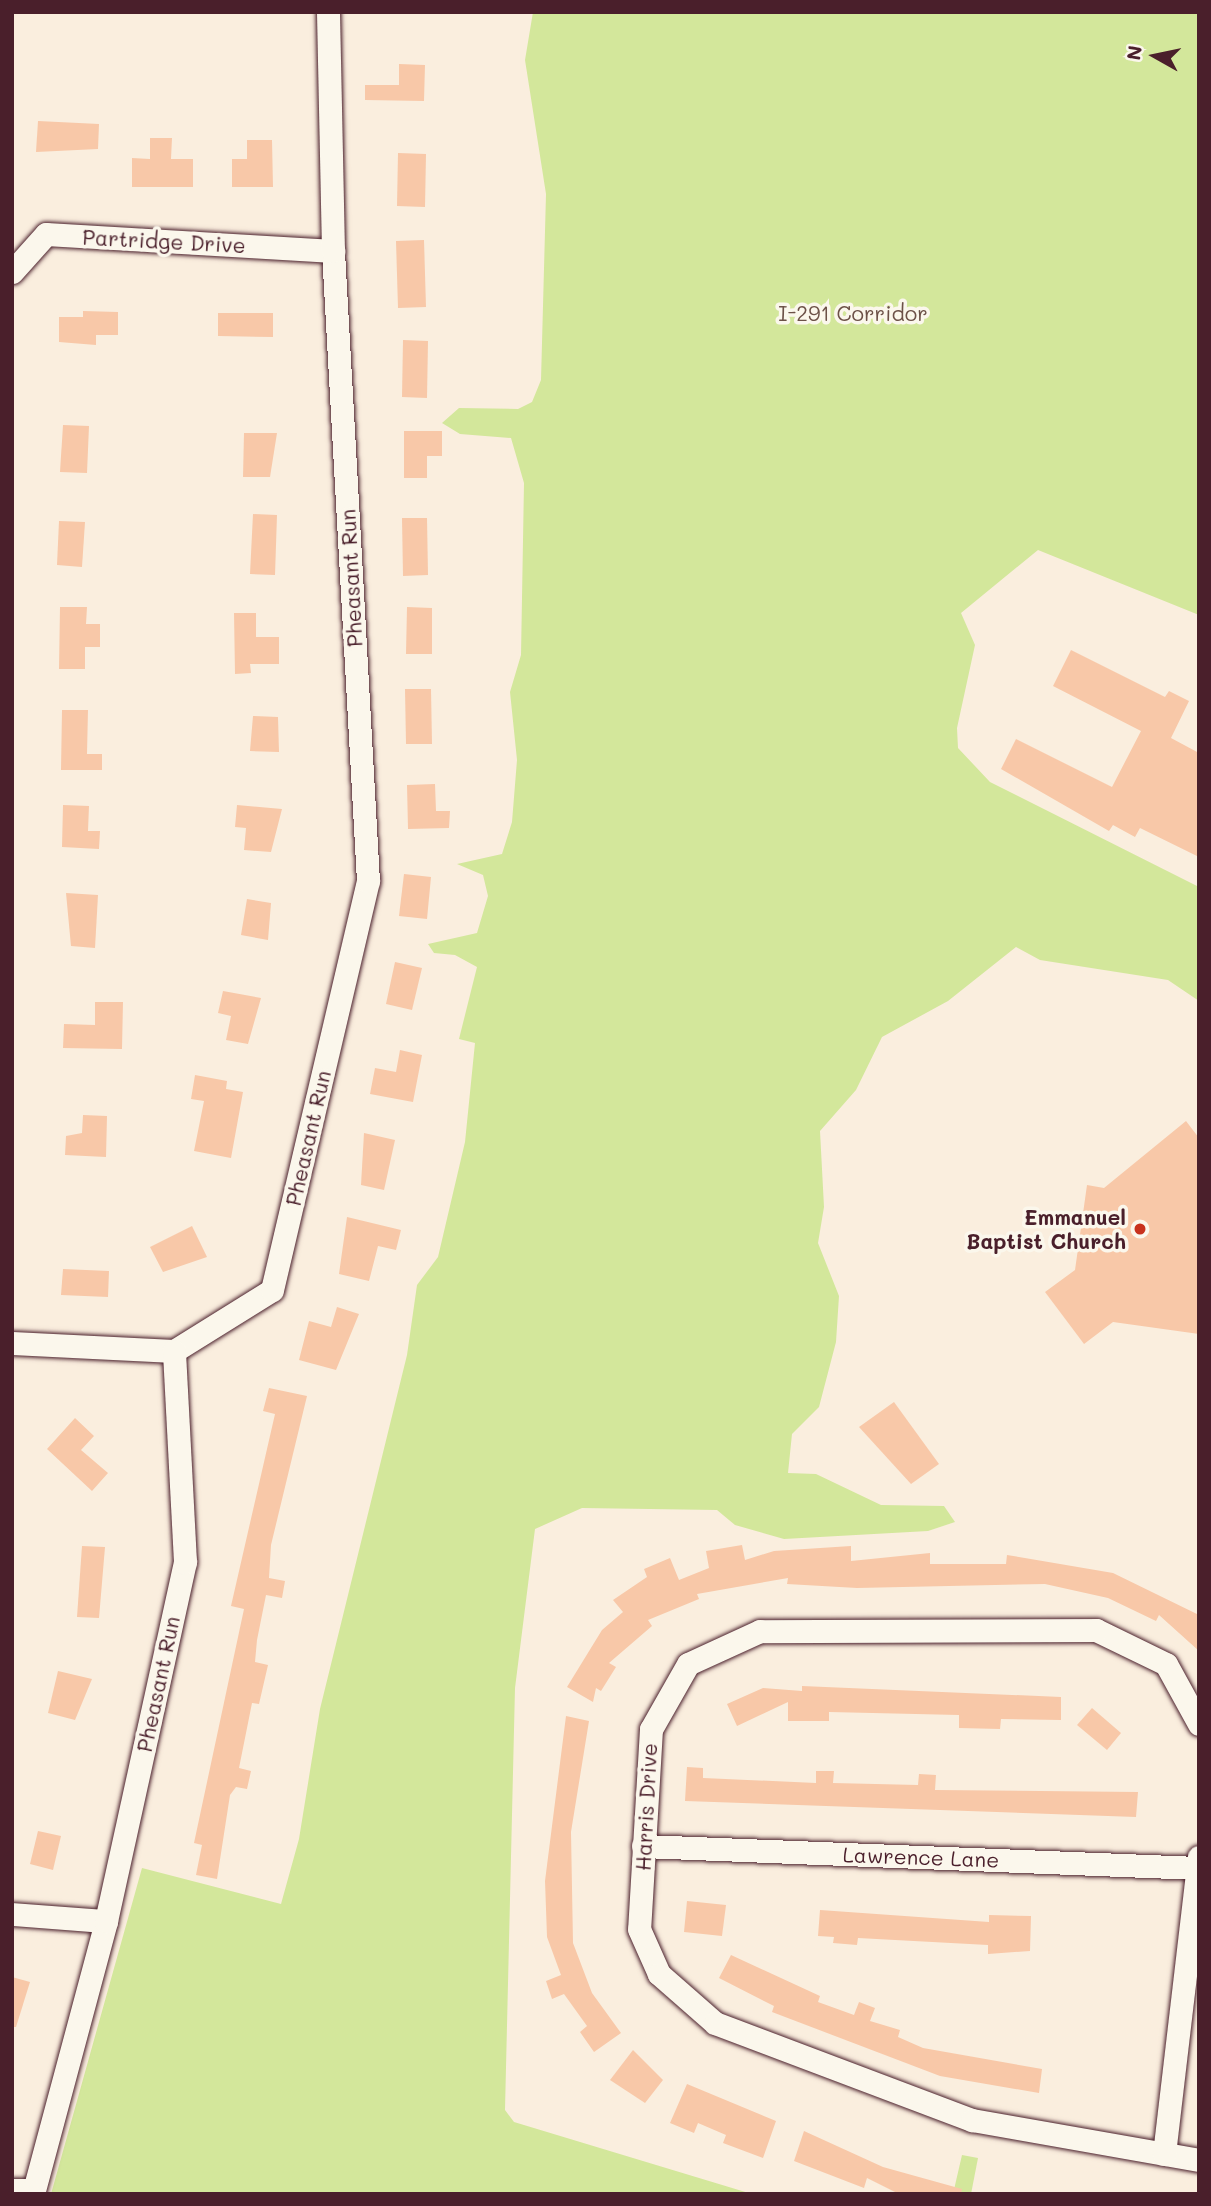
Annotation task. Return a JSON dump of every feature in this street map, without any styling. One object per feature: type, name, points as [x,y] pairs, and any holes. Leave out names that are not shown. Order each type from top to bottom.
[{"type":"street","name":"Pheasant Run","points":[[27,2191],[106,1921],[185,1562],[174,1351],[272,1290],[368,881],[333,251],[328,12]]},
{"type":"street","name":"Partridge Drive","points":[[12,272],[46,234],[333,251]]},
{"type":"street","points":[[12,1343],[174,1351]]},
{"type":"street","name":"Harris Drive","points":[[1199,1724],[1166,1664],[1096,1630],[760,1630],[688,1664],[651,1729],[639,1928],[659,1974],[715,2023],[972,2120],[1199,2160]]},
{"type":"street","name":"Lawrence Lane","points":[[643,1846],[1198,1868]]},
{"type":"street","points":[[1164,2154],[1199,1857]]},
{"type":"street","points":[[12,1914],[106,1921]]},
{"type":"green space","name":"I-291 Corridor","points":[[533,12],[1199,12],[1199,615],[1038,550],[961,613],[975,645],[957,728],[958,748],[990,782],[1199,887],[1199,1001],[1168,980],[1040,960],[1016,947],[948,1001],[882,1037],[856,1090],[820,1131],[824,1207],[818,1243],[839,1296],[836,1342],[819,1407],[792,1434],[788,1473],[816,1474],[881,1505],[944,1506],[955,1522],[928,1531],[784,1539],[735,1525],[717,1510],[582,1508],[535,1529],[515,1688],[505,2110],[514,2122],[752,2194],[51,2194],[142,1868],[281,1904],[299,1839],[320,1709],[407,1355],[417,1285],[438,1257],[465,1142],[475,1043],[459,1039],[477,967],[455,955],[434,953],[428,944],[477,933],[488,896],[483,875],[457,864],[502,854],[512,822],[517,760],[510,692],[521,655],[524,483],[511,438],[460,434],[442,423],[459,408],[518,409],[532,402],[541,380],[546,194],[525,60]]},
{"type":"green space","points":[[962,2155],[978,2158],[971,2194],[953,2194]]},
{"type":"building","points":[[399,64],[425,65],[424,101],[365,100],[365,85],[399,85]]},
{"type":"building","points":[[38,121],[99,124],[98,149],[36,152]]},
{"type":"building","points":[[150,138],[172,138],[171,159],[193,159],[193,187],[132,187],[132,158],[150,159]]},
{"type":"building","points":[[247,140],[272,140],[273,187],[232,187],[232,159],[247,159]]},
{"type":"building","points":[[398,153],[426,154],[425,207],[397,206]]},
{"type":"building","points":[[424,240],[426,307],[398,308],[396,241]]},
{"type":"building","points":[[83,311],[118,312],[118,335],[96,335],[96,345],[59,342],[59,317],[83,317]]},
{"type":"building","points":[[218,313],[273,313],[273,337],[218,336]]},
{"type":"building","points":[[403,340],[428,341],[427,398],[402,397]]},
{"type":"building","points":[[63,425],[89,426],[87,473],[60,472]]},
{"type":"building","points":[[404,431],[442,431],[442,456],[427,456],[427,478],[404,478]]},
{"type":"building","points":[[244,433],[277,433],[270,477],[243,477]]},
{"type":"building","points":[[253,514],[277,515],[275,575],[250,574]]},
{"type":"building","points":[[402,518],[427,518],[428,575],[403,576]]},
{"type":"building","points":[[59,521],[85,522],[82,567],[57,565]]},
{"type":"building","points":[[60,607],[87,607],[86,624],[100,624],[100,647],[85,647],[85,669],[59,669]]},
{"type":"building","points":[[407,607],[432,608],[432,654],[406,654]]},
{"type":"building","points":[[234,613],[256,613],[256,637],[279,637],[279,664],[250,664],[251,673],[235,674]]},
{"type":"building","points":[[1071,650],[1165,697],[1169,691],[1189,701],[1171,738],[1199,753],[1199,857],[1140,828],[1135,837],[1113,825],[1109,831],[1001,769],[1016,739],[1112,787],[1141,731],[1053,686]]},
{"type":"building","points":[[405,689],[431,689],[432,744],[406,744]]},
{"type":"building","points":[[62,710],[88,710],[87,754],[102,754],[102,770],[61,770]]},
{"type":"building","points":[[253,716],[278,717],[279,752],[250,751]]},
{"type":"building","points":[[435,784],[436,811],[450,811],[449,828],[408,829],[407,785]]},
{"type":"building","points":[[63,805],[89,806],[88,831],[100,831],[99,849],[62,847]]},
{"type":"building","points":[[237,805],[282,809],[271,852],[244,850],[246,828],[235,827]]},
{"type":"building","points":[[404,874],[431,877],[427,919],[399,916]]},
{"type":"building","points":[[66,893],[98,895],[95,948],[71,946]]},
{"type":"building","points":[[247,899],[271,903],[268,940],[241,935]]},
{"type":"building","points":[[395,962],[422,968],[412,1010],[386,1004]]},
{"type":"building","points":[[223,991],[261,998],[248,1044],[226,1040],[231,1016],[218,1013]]},
{"type":"building","points":[[95,1002],[123,1002],[122,1049],[63,1048],[64,1024],[95,1025]]},
{"type":"building","points":[[400,1050],[422,1055],[413,1102],[370,1094],[375,1068],[396,1072]]},
{"type":"building","points":[[195,1075],[227,1081],[226,1089],[243,1092],[231,1158],[194,1151],[204,1101],[191,1099]]},
{"type":"building","points":[[83,1115],[107,1116],[106,1157],[65,1155],[66,1136],[82,1133]]},
{"type":"building","name":"Emmanuel Baptist Church","points":[[1186,1121],[1199,1138],[1199,1334],[1113,1322],[1084,1344],[1045,1292],[1075,1270],[1087,1185],[1104,1188]]},
{"type":"building","points":[[364,1133],[395,1140],[384,1190],[361,1185]]},
{"type":"building","points":[[347,1217],[401,1230],[396,1250],[378,1246],[369,1281],[339,1274]]},
{"type":"building","points":[[192,1226],[207,1257],[163,1272],[150,1247]]},
{"type":"building","points":[[63,1269],[109,1271],[108,1297],[61,1295]]},
{"type":"building","points":[[337,1307],[359,1314],[336,1370],[299,1360],[309,1321],[331,1327]]},
{"type":"building","points":[[269,1388],[307,1396],[271,1545],[269,1578],[285,1581],[282,1598],[266,1595],[257,1640],[255,1662],[268,1665],[259,1704],[252,1703],[239,1768],[251,1771],[247,1789],[236,1787],[230,1795],[217,1879],[196,1875],[202,1845],[194,1843],[244,1609],[231,1606],[275,1414],[263,1411]]},
{"type":"building","points":[[894,1402],[939,1464],[911,1484],[859,1427]]},
{"type":"building","points":[[75,1418],[94,1436],[81,1450],[108,1473],[92,1491],[47,1449]]},
{"type":"building","points":[[742,1545],[745,1560],[774,1551],[851,1546],[851,1561],[930,1553],[930,1564],[1006,1564],[1007,1555],[1113,1573],[1199,1615],[1199,1651],[1159,1615],[1156,1621],[1108,1598],[1045,1584],[857,1588],[787,1584],[788,1578],[697,1594],[699,1599],[648,1620],[652,1626],[609,1663],[616,1667],[601,1691],[596,1688],[593,1702],[567,1687],[602,1630],[623,1612],[613,1600],[647,1577],[644,1569],[670,1558],[679,1580],[709,1568],[706,1551]]},
{"type":"building","points":[[82,1546],[105,1547],[99,1618],[77,1617]]},
{"type":"building","points":[[58,1671],[92,1679],[75,1720],[48,1713]]},
{"type":"building","points":[[802,1686],[1061,1697],[1061,1720],[1001,1719],[1000,1729],[959,1728],[959,1715],[829,1712],[829,1721],[788,1721],[788,1702],[737,1726],[727,1704],[763,1688],[802,1691]]},
{"type":"building","points":[[1092,1708],[1121,1733],[1107,1750],[1077,1725]]},
{"type":"building","points":[[566,1716],[589,1721],[571,1832],[573,1943],[592,1993],[621,2033],[594,2052],[580,2032],[587,2026],[564,1994],[552,1999],[546,1981],[561,1975],[547,1937],[545,1881]]},
{"type":"building","points":[[687,1767],[703,1768],[703,1778],[816,1783],[816,1771],[834,1771],[833,1783],[918,1785],[919,1774],[936,1775],[935,1790],[1138,1792],[1136,1817],[685,1801]]},
{"type":"building","points":[[38,1831],[61,1836],[53,1870],[30,1864]]},
{"type":"building","points":[[687,1901],[726,1905],[722,1936],[684,1932]]},
{"type":"building","points":[[820,1910],[989,1922],[989,1915],[1031,1916],[1030,1951],[988,1954],[988,1945],[858,1938],[857,1945],[833,1943],[834,1937],[818,1936]]},
{"type":"building","points":[[731,1955],[820,1996],[818,2002],[854,2015],[859,2002],[875,2008],[870,2021],[900,2030],[898,2037],[923,2048],[1042,2069],[1039,2093],[940,2076],[772,2012],[774,2006],[719,1978]]},
{"type":"building","points":[[12,1977],[30,1982],[16,2027],[12,2027]]},
{"type":"building","points":[[633,2050],[663,2080],[645,2103],[610,2080]]},
{"type":"building","points":[[687,2084],[776,2121],[763,2158],[723,2143],[726,2135],[698,2123],[694,2133],[670,2123]]},
{"type":"building","points":[[804,2131],[883,2167],[962,2189],[961,2194],[899,2194],[867,2178],[864,2188],[794,2161]]},
{"type":"place","name":"Emmanuel Baptist Church","points":[[1140,1229]]}]
